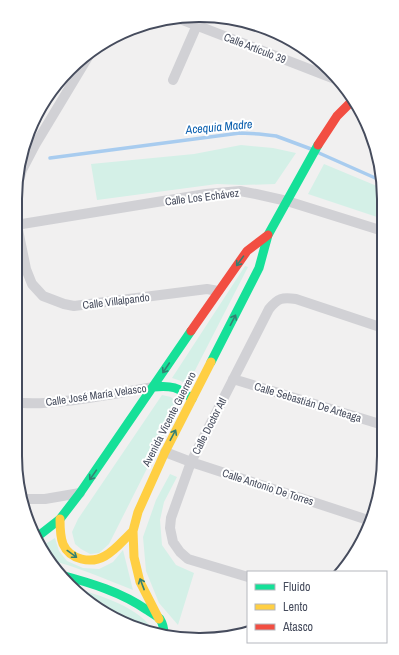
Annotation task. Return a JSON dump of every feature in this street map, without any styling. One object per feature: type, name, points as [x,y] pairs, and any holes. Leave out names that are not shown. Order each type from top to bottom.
[{"type":"street","name":"Calle Artículo 39","points":[[187,22],[327,76]]},
{"type":"street","points":[[172,80],[197,26]]},
{"type":"street","name":"Calle Villalpando","points":[[25,163],[83,65]]},
{"type":"street","name":"Avenida Vicente Guerrero","points":[[165,630],[140,582],[134,557],[133,531],[138,512],[165,452],[259,268],[268,235],[321,140],[337,116],[349,104]]},
{"type":"street","name":"Calle Los Echávez","points":[[22,224],[198,196],[240,191],[287,201],[377,229]]},
{"type":"street","name":"Avenida Vicente Guerrero","points":[[40,534],[60,519],[80,493],[247,251],[268,235]]},
{"type":"street","name":"Calle Villalpando","points":[[22,249],[26,269],[32,284],[43,296],[64,304],[74,306],[206,289],[218,291]]},
{"type":"street","name":"Calle Doctor Atl","points":[[247,578],[188,559],[180,552],[173,542],[170,528],[171,518],[190,462],[232,379],[269,309],[281,298],[296,299],[377,326]]},
{"type":"street","name":"Calle Sebastián De Arteaga","points":[[232,379],[377,423]]},
{"type":"street","points":[[153,387],[165,385],[175,387],[185,392],[192,399]]},
{"type":"street","name":"Calle José María Velasco","points":[[22,403],[46,403],[86,399],[153,387]]},
{"type":"street","name":"Calle Antonio De Torres","points":[[165,452],[190,462],[366,518]]},
{"type":"street","points":[[27,499],[45,499],[80,493]]},
{"type":"street","points":[[60,519],[63,544],[67,552],[79,559],[97,559],[104,556],[114,549],[133,531]]},
{"type":"street","points":[[71,578],[120,595],[141,605],[159,618]]},
{"type":"green space","points":[[241,145],[273,148],[296,153],[275,184],[217,184],[97,200],[91,164],[194,154]]},
{"type":"green space","points":[[324,164],[377,186],[377,217],[308,194]]},
{"type":"green space","points":[[245,266],[248,267],[187,386],[181,381],[172,378]]},
{"type":"green space","points":[[162,395],[171,397],[179,405],[109,544],[99,553],[90,554],[75,544],[72,532],[78,519]]},
{"type":"green space","points":[[170,474],[177,477],[164,502],[160,520],[162,545],[176,565],[194,573],[178,625],[159,603],[146,571],[143,537],[156,500]]},
{"type":"green space","points":[[55,538],[59,551],[67,561],[83,568],[99,569],[113,562],[123,550],[133,590],[58,562],[46,544]]},
{"type":"green space","points":[[85,591],[106,598],[130,609],[150,626],[121,615]]},
{"type":"waterway","name":"Acequia Madre","points":[[50,158],[240,133],[276,136],[311,149]]},
{"type":"waterway","name":"Acequia Madre","points":[[319,153],[375,178]]},
{"type":"traffic: fast","points":[[211,362],[259,268],[268,235],[318,145]]},
{"type":"traffic: fast","points":[[40,534],[60,519],[80,493],[191,331]]},
{"type":"traffic: fast","points":[[153,387],[165,386],[179,389],[192,399]]},
{"type":"traffic: fast","points":[[71,578],[106,589],[127,598],[160,619],[163,630]]},
{"type":"traffic: slow","points":[[159,619],[140,582],[134,557],[133,531],[138,512],[165,452],[211,362]]},
{"type":"traffic: slow","points":[[60,519],[61,535],[66,549],[76,557],[87,560],[94,560],[109,554],[133,531]]},
{"type":"traffic: jam","points":[[318,145],[337,116],[349,104]]},
{"type":"traffic: jam","points":[[191,331],[247,251],[268,235]]}]
